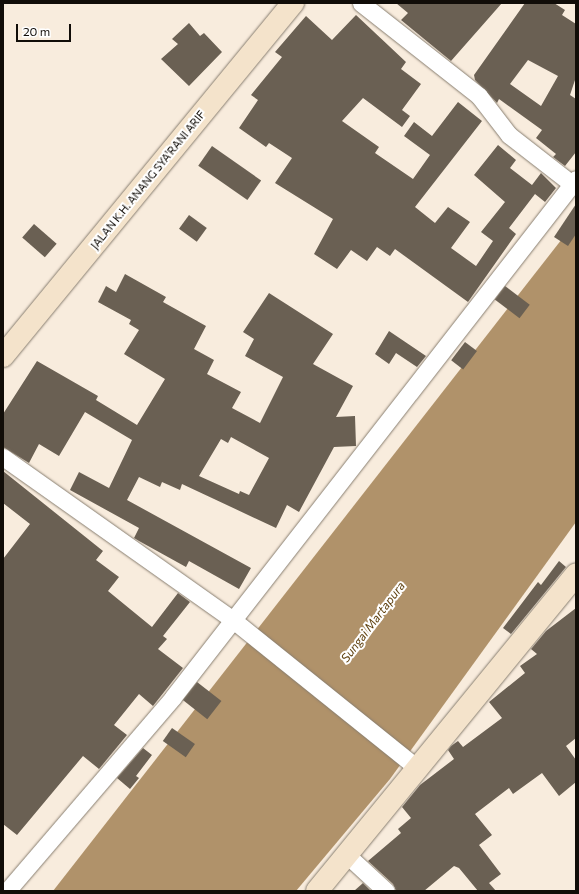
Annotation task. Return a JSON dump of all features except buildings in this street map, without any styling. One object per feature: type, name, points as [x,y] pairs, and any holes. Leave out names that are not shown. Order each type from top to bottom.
[{"type":"street","name":"JALAN K.H. ANANG SYA'RANI ARIF","points":[[3,356],[293,3]]},
{"type":"street","points":[[7,891],[173,697],[574,181],[509,135],[479,96],[361,3]]},
{"type":"street","points":[[3,457],[234,620],[412,764]]},
{"type":"street","points":[[317,891],[412,764],[574,582]]},
{"type":"street","points":[[346,854],[386,891]]},
{"type":"water","name":"Sungai Martapura","points":[[576,221],[576,522],[390,779],[296,891],[53,891]]}]
